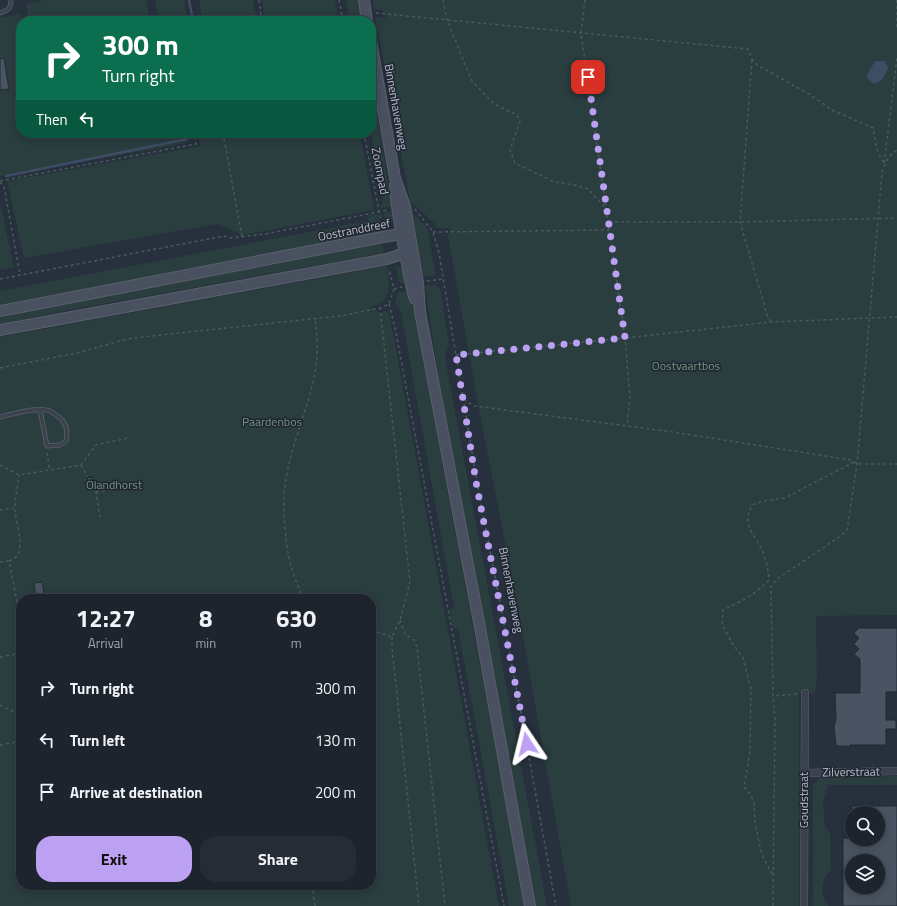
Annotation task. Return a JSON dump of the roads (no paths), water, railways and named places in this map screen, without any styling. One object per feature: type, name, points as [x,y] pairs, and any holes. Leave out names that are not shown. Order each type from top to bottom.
[{"type":"main road","points":[[364,0],[367,16]]},
{"type":"main road","name":"Binnenhavenweg","points":[[376,68],[396,178],[405,206],[418,283],[420,312],[480,628],[530,906]]},
{"type":"main road","name":"Binnenhavenweg","points":[[396,178],[396,200],[401,234],[412,291],[420,312]]},
{"type":"main road","name":"Oostranddreef","points":[[0,311],[383,237],[401,234],[411,242]]},
{"type":"main road","points":[[0,330],[387,259],[405,254],[411,242]]},
{"type":"street","name":"Goudstraat","points":[[804,693],[804,906]]},
{"type":"street","name":"Zilverstraat","points":[[804,773],[897,771]]},
{"type":"lane","points":[[0,13],[11,7],[11,0]]},
{"type":"lane","points":[[0,416],[40,410],[51,411],[67,428],[66,441],[60,445],[47,446],[40,410]]},
{"type":"water","points":[[875,61],[885,61],[888,69],[882,80],[874,84],[866,77]]},
{"type":"waterway","points":[[189,0],[192,16]]},
{"type":"waterway","points":[[6,176],[187,138]]},
{"type":"park label","name":"Oostvaartbos","points":[[686,366]]},
{"type":"park label","name":"Paardenbos","points":[[272,422]]},
{"type":"park label","name":"Ölandhorst","points":[[114,485]]}]
